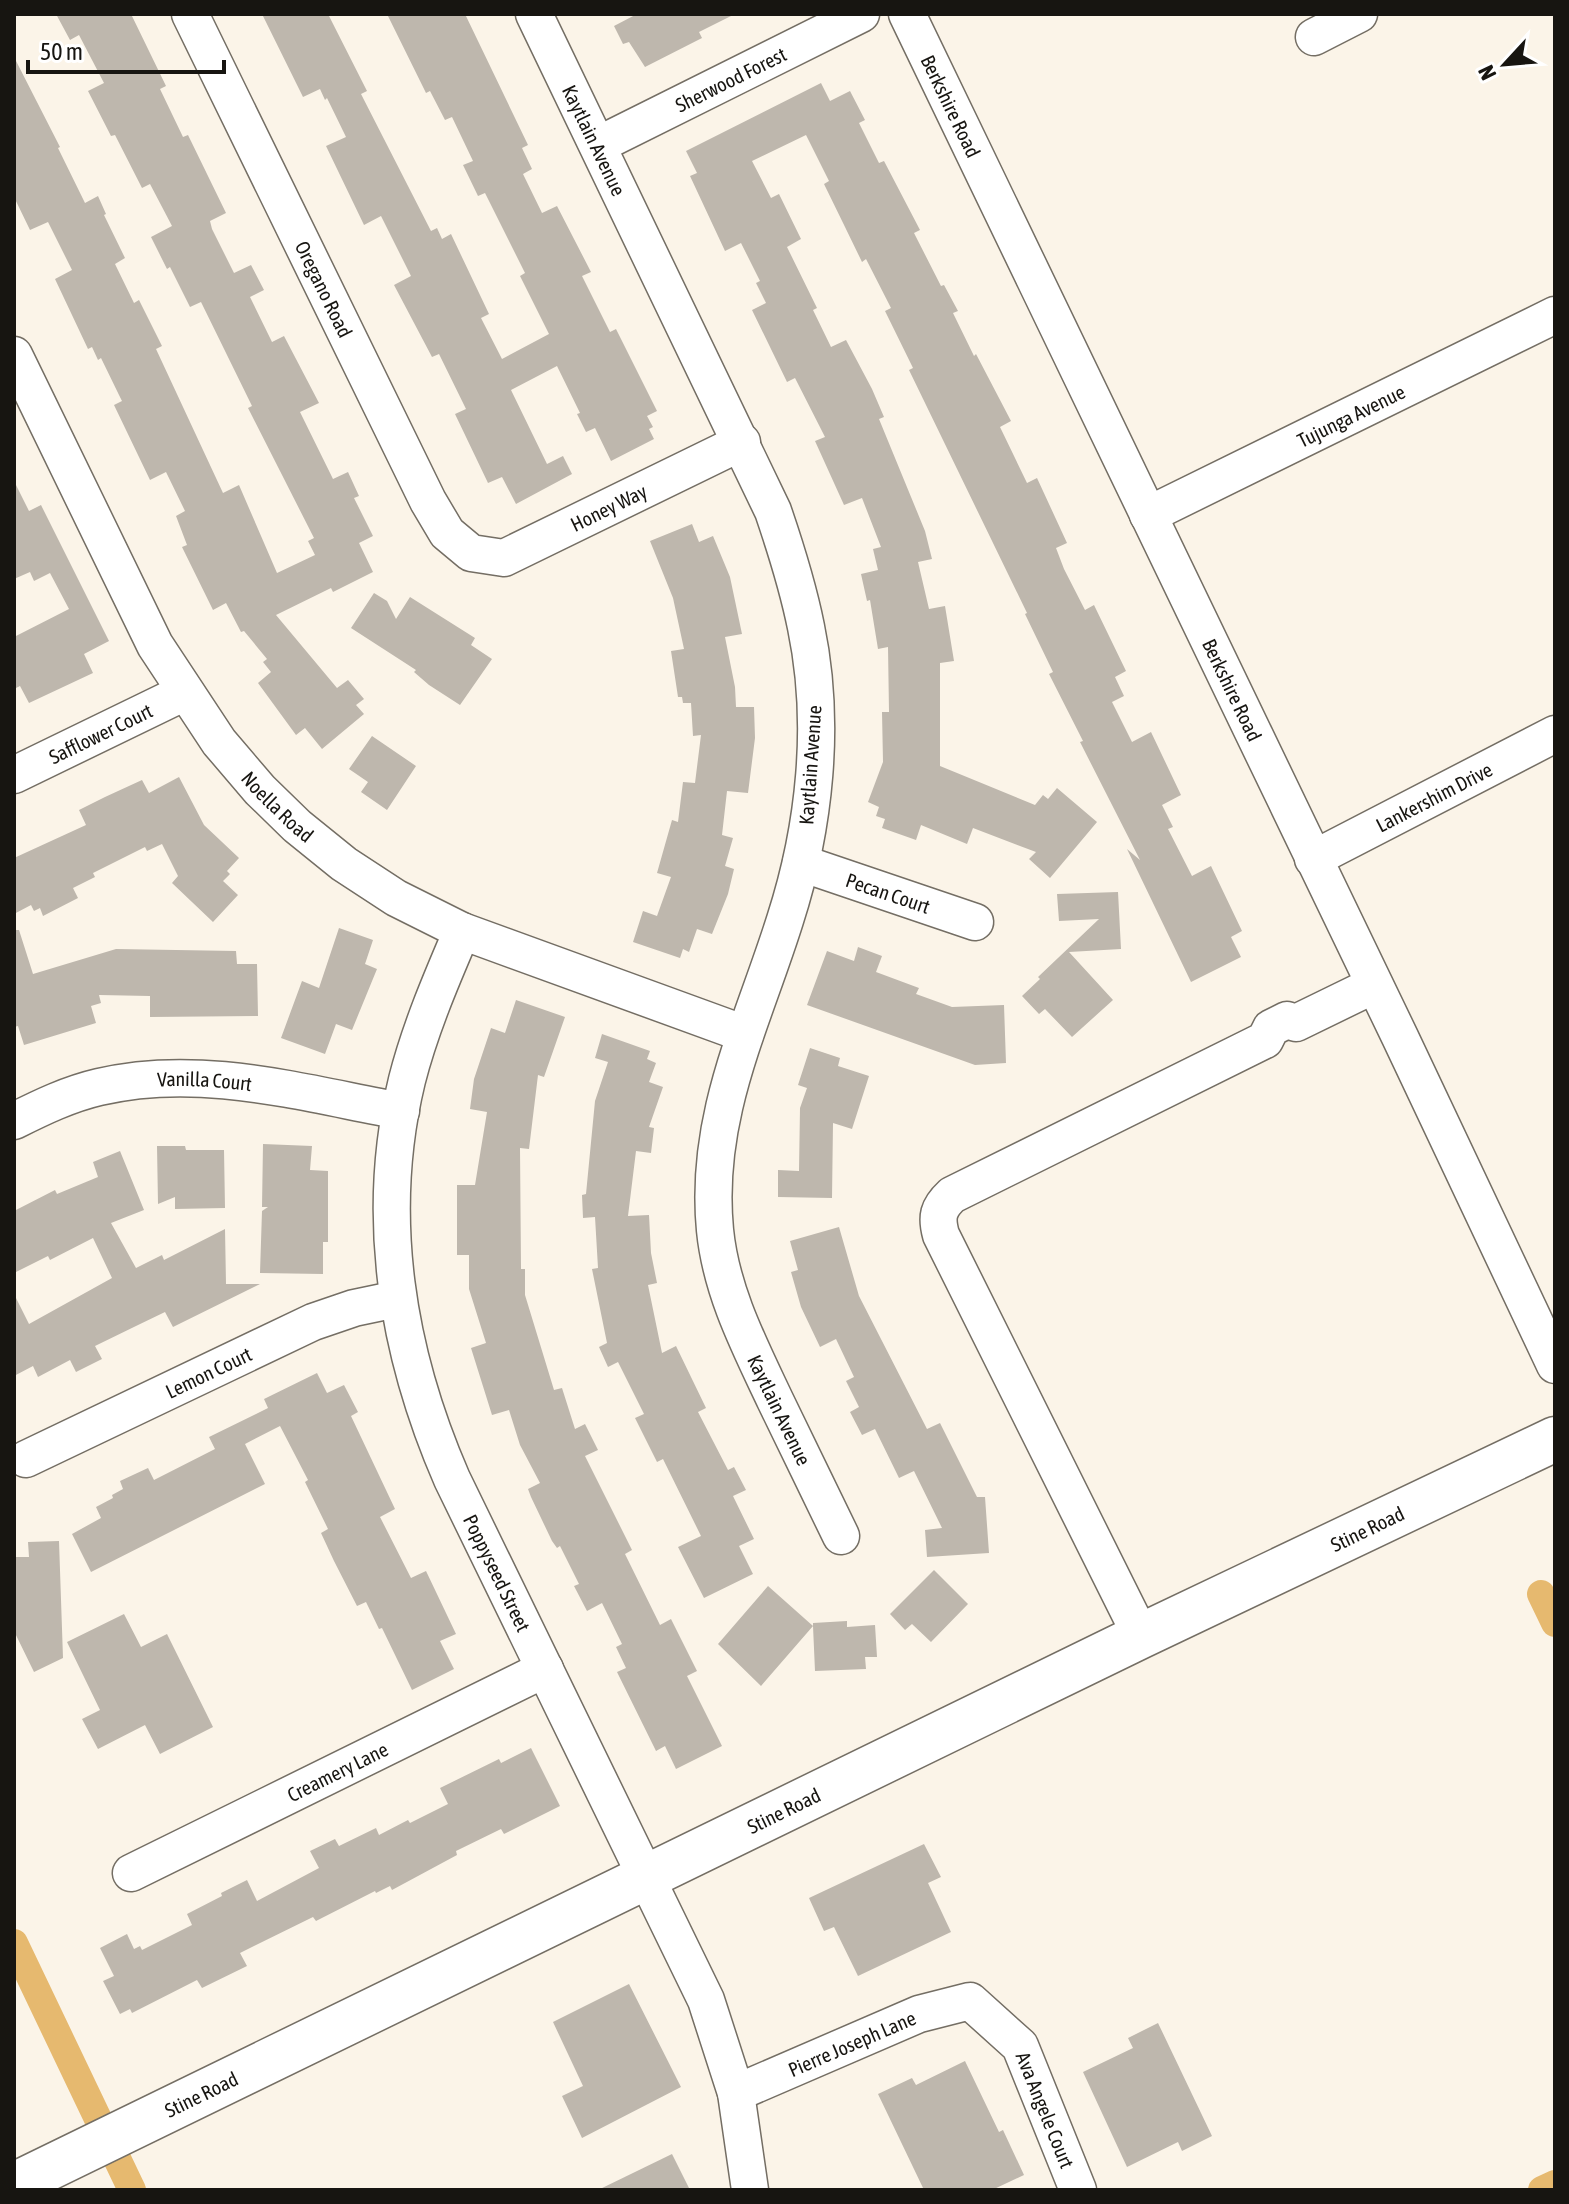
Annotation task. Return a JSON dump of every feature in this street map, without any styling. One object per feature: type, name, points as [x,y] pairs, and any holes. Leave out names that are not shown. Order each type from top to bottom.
[{"type":"main road","name":"Stine Road","points":[[14,2185],[1141,1636],[1555,1439]]},
{"type":"street","name":"Oregano Road","points":[[190,14],[428,501],[447,533],[471,553]]},
{"type":"street","name":"Kaytlain Avenue","points":[[534,14],[773,511],[793,569],[807,630],[815,693],[811,807],[801,863],[785,919],[723,1101],[715,1145],[713,1188],[715,1232],[724,1281],[741,1328],[841,1536]]},
{"type":"street","name":"Sherwood Forest","points":[[598,145],[861,14]]},
{"type":"street","name":"Berkshire Road","points":[[907,14],[1555,1365]]},
{"type":"street","points":[[1314,37],[1359,14]]},
{"type":"street","name":"Tujunga Avenue","points":[[1148,515],[1555,315]]},
{"type":"street","name":"Noella Road","points":[[14,355],[28,424],[155,645],[219,742],[260,790],[297,826],[344,864],[396,898],[462,931],[745,1034]]},
{"type":"street","name":"Honey Way","points":[[471,553],[504,558],[742,442]]},
{"type":"street","name":"Safflower Court","points":[[14,775],[185,692]]},
{"type":"street","name":"Lankershim Drive","points":[[1313,859],[1555,734]]},
{"type":"street","name":"Pecan Court","points":[[801,863],[975,922]]},
{"type":"street","name":"Poppyseed Street","points":[[462,931],[425,1020],[401,1111],[393,1175],[392,1237],[397,1299],[412,1372],[431,1432],[706,2000],[736,2093],[750,2190]]},
{"type":"street","points":[[1141,1636],[941,1235],[937,1218],[943,1204],[952,1195],[1374,985]]},
{"type":"street","name":"Vanilla Court","points":[[14,1121],[51,1103],[99,1087],[155,1078],[205,1078],[248,1083],[401,1111]]},
{"type":"street","name":"Lemon Court","points":[[26,1459],[313,1322],[354,1308],[397,1299]]},
{"type":"street","name":"Creamery Lane","points":[[131,1873],[545,1669]]},
{"type":"street","name":"Pierre Joseph Lane","points":[[736,2093],[919,2014],[970,2001]]},
{"type":"street","name":"Ava Angele Court","points":[[970,2001],[1020,2046],[1078,2190]]},
{"type":"building","points":[[56,14],[131,14],[166,86],[160,89],[183,137],[188,135],[226,213],[210,221],[212,229],[234,273],[251,265],[264,290],[250,297],[272,342],[284,336],[319,403],[300,412],[333,479],[348,472],[359,496],[354,498],[373,536],[359,543],[373,572],[276,615],[337,688],[348,680],[364,699],[356,705],[364,714],[322,749],[305,728],[296,735],[258,683],[271,672],[263,662],[267,659],[244,631],[241,632],[226,603],[213,610],[182,547],[187,545],[176,516],[185,511],[166,472],[150,480],[114,405],[122,401],[101,358],[98,360],[92,347],[88,349],[55,279],[72,270],[48,222],[30,230],[14,197],[14,57],[85,203],[98,196],[125,258],[115,264],[134,303],[139,300],[162,346],[156,349],[223,493],[239,485],[277,573],[315,555],[308,541],[314,538],[248,408],[252,406],[201,302],[190,307],[151,237],[172,226],[150,184],[142,188],[88,91],[104,83],[79,35],[70,40]]},
{"type":"building","points":[[262,14],[328,14],[367,91],[361,94],[431,231],[437,228],[442,239],[451,234],[489,314],[481,318],[502,359],[549,334],[520,276],[525,273],[485,193],[478,196],[463,165],[473,161],[452,117],[445,120],[430,91],[426,93],[387,14],[465,14],[528,145],[522,148],[532,169],[523,174],[542,213],[557,206],[591,272],[582,276],[610,332],[616,329],[657,411],[647,416],[653,427],[649,429],[654,439],[611,461],[595,428],[586,432],[557,366],[511,390],[547,464],[563,456],[572,474],[516,504],[502,477],[488,483],[455,414],[466,409],[439,354],[432,357],[394,285],[411,276],[381,216],[364,225],[326,146],[346,137],[320,89],[303,97]]},
{"type":"building","points":[[637,14],[735,14],[699,32],[702,38],[645,67],[629,42],[623,44],[614,26]]},
{"type":"building","points":[[821,83],[830,101],[850,91],[865,120],[859,123],[879,163],[884,161],[920,230],[914,233],[941,286],[944,285],[958,311],[953,313],[1011,421],[1000,427],[1027,483],[1037,478],[1067,543],[1056,548],[1064,569],[1085,610],[1094,605],[1126,671],[1115,677],[1124,696],[1112,702],[1132,742],[1151,732],[1181,795],[1162,805],[1173,827],[1168,829],[1192,876],[1211,866],[1242,931],[1231,937],[1241,957],[1191,982],[1127,849],[1140,860],[1049,674],[1053,672],[1027,613],[909,370],[913,368],[885,311],[891,308],[866,259],[862,262],[824,184],[829,181],[806,135],[752,161],[771,198],[779,194],[801,239],[787,247],[817,308],[813,310],[831,347],[846,340],[872,389],[884,417],[879,419],[925,531],[932,559],[918,562],[929,609],[945,606],[954,661],[940,663],[940,766],[1035,805],[1043,795],[1048,799],[1057,788],[1097,822],[1050,878],[1029,859],[1036,852],[973,828],[967,844],[921,825],[916,840],[882,828],[885,819],[876,816],[879,807],[868,802],[883,762],[882,712],[889,712],[888,647],[878,649],[870,600],[867,601],[861,574],[878,570],[873,549],[881,547],[862,498],[844,505],[815,441],[825,437],[795,378],[787,382],[752,310],[766,303],[756,283],[760,281],[741,243],[725,251],[690,176],[697,173],[686,151]]},
{"type":"building","points":[[14,481],[29,511],[41,505],[109,641],[84,654],[93,673],[29,703],[20,686],[14,689],[14,637],[69,609],[50,573],[34,581],[30,572],[14,579]]},
{"type":"building","points":[[692,524],[699,542],[713,536],[730,577],[742,634],[725,637],[736,707],[754,707],[755,738],[748,793],[727,791],[722,835],[733,838],[725,866],[734,869],[728,894],[712,934],[697,929],[689,952],[683,949],[680,958],[633,942],[643,911],[657,916],[671,877],[657,873],[672,820],[678,822],[683,782],[695,783],[701,735],[693,736],[691,703],[683,703],[682,697],[678,697],[671,651],[684,649],[673,598],[650,541]]},
{"type":"building","points":[[374,593],[387,601],[396,619],[410,597],[475,638],[471,645],[492,659],[460,705],[429,685],[414,672],[416,670],[351,628]]},
{"type":"building","points":[[372,736],[416,766],[387,810],[361,792],[368,782],[349,769]]},
{"type":"building","points":[[179,777],[204,825],[239,858],[227,871],[230,874],[223,881],[238,895],[213,922],[172,883],[178,876],[162,844],[147,851],[145,847],[93,873],[95,877],[73,888],[78,898],[43,916],[40,908],[34,911],[31,905],[14,914],[14,858],[86,825],[79,810],[105,797],[142,780],[149,793]]},
{"type":"building","points":[[1118,892],[1121,949],[1069,952],[1113,1000],[1072,1037],[1045,1009],[1039,1014],[1022,996],[1099,919],[1059,921],[1057,894]]},
{"type":"building","points":[[339,928],[373,940],[365,964],[377,969],[352,1030],[336,1024],[325,1054],[281,1038],[302,981],[319,988]]},
{"type":"building","points":[[14,930],[19,930],[33,974],[116,949],[236,951],[237,964],[257,964],[258,1016],[150,1017],[150,996],[99,995],[101,1003],[91,1006],[96,1023],[24,1045],[18,1026],[14,1027]]},
{"type":"building","points":[[858,947],[882,956],[876,972],[919,988],[916,994],[952,1007],[1004,1005],[1006,1063],[975,1065],[807,1005],[827,951],[854,961]]},
{"type":"building","points":[[516,1000],[565,1017],[544,1077],[538,1075],[529,1149],[520,1148],[521,1269],[525,1269],[525,1295],[554,1390],[562,1388],[575,1429],[585,1424],[598,1450],[585,1456],[632,1550],[625,1554],[660,1625],[671,1619],[697,1671],[687,1676],[722,1746],[676,1769],[665,1746],[656,1751],[617,1672],[626,1668],[616,1647],[622,1644],[602,1603],[587,1611],[574,1586],[579,1584],[560,1546],[557,1548],[552,1541],[528,1489],[540,1483],[520,1445],[509,1410],[492,1415],[471,1348],[486,1343],[469,1289],[469,1255],[457,1255],[457,1185],[475,1185],[487,1112],[470,1109],[474,1079],[491,1028],[505,1033]]},
{"type":"building","points":[[602,1034],[650,1051],[647,1059],[656,1063],[649,1082],[663,1087],[649,1127],[654,1128],[651,1153],[636,1151],[628,1216],[649,1215],[651,1253],[657,1283],[648,1285],[662,1353],[676,1346],[706,1408],[698,1412],[728,1470],[734,1467],[746,1490],[733,1496],[754,1539],[739,1546],[753,1574],[704,1598],[678,1547],[701,1536],[663,1459],[657,1462],[635,1418],[644,1414],[618,1362],[608,1367],[599,1347],[607,1343],[592,1269],[598,1268],[595,1217],[583,1218],[582,1195],[586,1194],[595,1101],[608,1062],[595,1058]]},
{"type":"building","points":[[810,1048],[840,1058],[838,1066],[869,1076],[852,1129],[833,1123],[832,1198],[778,1197],[778,1170],[799,1171],[800,1108],[807,1088],[798,1085]]},
{"type":"building","points":[[263,1144],[312,1146],[310,1170],[328,1171],[328,1242],[323,1242],[323,1274],[260,1273],[262,1211],[268,1207],[262,1207]]},
{"type":"building","points":[[157,1146],[224,1150],[225,1208],[175,1209],[175,1197],[158,1204]]},
{"type":"building","points":[[120,1151],[144,1210],[111,1223],[136,1268],[162,1255],[164,1260],[225,1229],[226,1284],[260,1284],[173,1327],[165,1312],[95,1346],[102,1359],[76,1372],[70,1360],[38,1377],[33,1366],[14,1376],[14,1294],[29,1324],[112,1278],[93,1238],[50,1260],[48,1256],[14,1273],[14,1211],[55,1190],[57,1194],[98,1177],[93,1162]]},
{"type":"building","points":[[839,1227],[859,1296],[927,1429],[940,1423],[977,1497],[985,1497],[989,1553],[927,1557],[925,1530],[942,1528],[914,1471],[899,1478],[875,1429],[862,1435],[850,1412],[859,1407],[846,1381],[854,1377],[836,1339],[820,1347],[801,1307],[791,1272],[798,1270],[790,1241]]},
{"type":"building","points":[[317,1373],[327,1393],[344,1385],[358,1412],[351,1416],[395,1509],[380,1517],[411,1578],[426,1571],[456,1634],[440,1641],[454,1669],[412,1690],[382,1628],[379,1629],[366,1602],[357,1606],[334,1561],[321,1533],[328,1529],[305,1482],[308,1480],[280,1426],[245,1444],[265,1484],[91,1572],[72,1534],[101,1518],[96,1507],[123,1489],[120,1481],[148,1468],[154,1480],[215,1449],[209,1437],[268,1408],[264,1399]]},
{"type":"building","points":[[59,1541],[63,1658],[34,1672],[14,1631],[14,1557],[29,1557],[28,1542]]},
{"type":"building","points":[[934,1570],[968,1604],[931,1642],[912,1624],[905,1630],[890,1614]]},
{"type":"building","points":[[768,1586],[813,1626],[761,1686],[718,1644]]},
{"type":"building","points":[[124,1614],[141,1647],[167,1634],[213,1727],[160,1754],[145,1725],[98,1749],[82,1719],[100,1710],[67,1642]]},
{"type":"building","points":[[847,1621],[847,1627],[875,1625],[877,1657],[865,1657],[866,1669],[815,1671],[813,1623]]},
{"type":"building","points":[[531,1748],[560,1806],[504,1834],[501,1829],[456,1851],[457,1855],[392,1890],[390,1886],[375,1891],[316,1921],[313,1917],[240,1953],[247,1966],[202,1988],[197,1980],[132,2013],[130,2009],[120,2014],[103,1981],[114,1976],[100,1948],[127,1934],[134,1949],[140,1946],[142,1950],[192,1925],[187,1914],[247,1880],[257,1901],[319,1868],[310,1851],[335,1839],[339,1846],[376,1828],[379,1835],[408,1820],[410,1823],[448,1804],[440,1788],[499,1759],[501,1763]]},
{"type":"building","points":[[924,1844],[941,1877],[928,1883],[951,1932],[858,1976],[834,1927],[824,1931],[809,1898]]},
{"type":"building","points":[[629,1984],[681,2087],[582,2138],[562,2096],[583,2086],[553,2022]]},
{"type":"building","points":[[1158,2023],[1212,2136],[1182,2151],[1178,2142],[1127,2167],[1083,2072],[1133,2048],[1128,2038]]},
{"type":"building","points":[[965,2061],[999,2132],[1003,2130],[1024,2175],[992,2190],[924,2190],[878,2094],[912,2078],[916,2085]]},
{"type":"building","points":[[672,2154],[690,2190],[598,2190]]},
{"type":"waterway","points":[[1541,1594],[1555,1623]]},
{"type":"waterway","points":[[14,1943],[132,2190]]},
{"type":"waterway","points":[[1542,2190],[1555,2184]]}]
